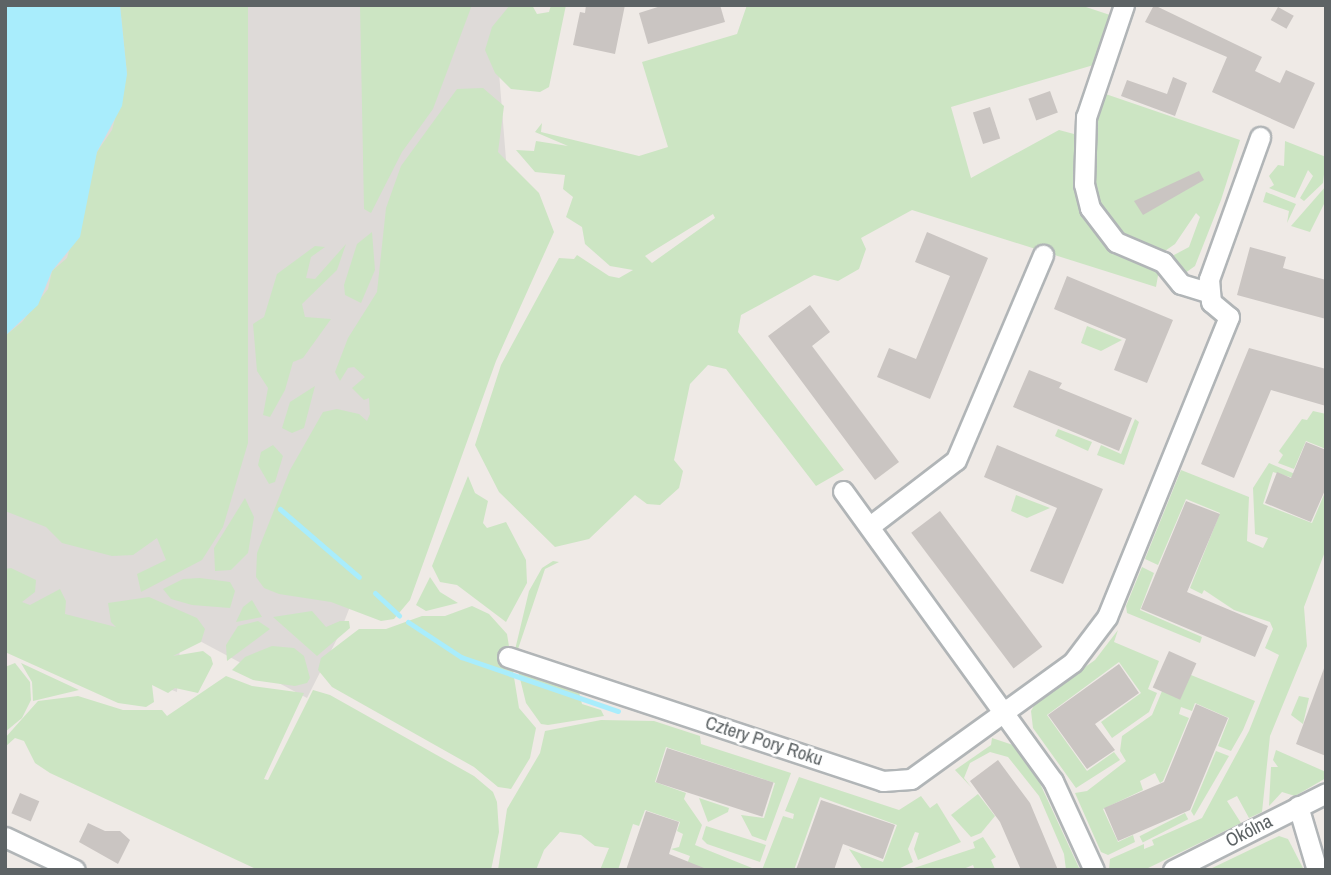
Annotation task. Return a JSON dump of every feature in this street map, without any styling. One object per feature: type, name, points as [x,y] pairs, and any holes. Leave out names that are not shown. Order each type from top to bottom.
[{"type":"street","points":[[1124,5],[1086,117],[1084,184],[1090,208],[1116,242],[1163,262],[1181,284],[1208,292],[1260,137]]},
{"type":"street","points":[[870,526],[956,460],[1043,255]]},
{"type":"street","name":"Cztery Pory Roku","points":[[508,657],[883,781],[911,779],[1073,662],[1099,632],[1229,317],[1211,302],[1208,292]]},
{"type":"street","points":[[843,491],[1059,791],[1094,870]]},
{"type":"street","name":"Okólna","points":[[1173,870],[1326,793]]},
{"type":"street","points":[[1298,806],[1317,870]]},
{"type":"street","points":[[5,837],[75,870]]},
{"type":"shaded area","points":[[5,5],[513,5],[498,60],[509,197],[339,635],[307,698],[181,631],[177,692],[5,626]]},
{"type":"green space","points":[[120,5],[248,5],[248,443],[223,527],[202,560],[141,592],[137,574],[166,560],[157,538],[133,555],[112,556],[62,543],[46,527],[5,511],[5,336],[22,322],[48,289],[52,271],[67,258],[97,152],[112,130],[127,74]]},
{"type":"green space","points":[[360,5],[472,5],[433,109],[402,152],[371,213],[364,209]]},
{"type":"green space","points":[[510,5],[532,5],[537,14],[549,12],[551,5],[566,5],[549,87],[540,92],[511,89],[495,73],[485,50],[492,27]]},
{"type":"green space","points":[[747,5],[1080,5],[1113,16],[1097,64],[951,107],[971,178],[1059,130],[1074,134],[1091,89],[1240,140],[1221,200],[1195,266],[1181,276],[1173,262],[1174,255],[1189,247],[1200,217],[1196,213],[1175,244],[1162,253],[1156,287],[912,210],[861,238],[866,249],[859,269],[838,281],[814,275],[741,315],[738,332],[844,470],[816,486],[726,369],[708,365],[690,384],[674,460],[683,471],[679,488],[660,505],[647,504],[635,495],[589,539],[555,547],[499,492],[475,445],[501,365],[559,258],[574,259],[577,255],[609,276],[619,278],[633,270],[610,266],[585,244],[582,227],[566,217],[573,197],[563,189],[565,175],[535,172],[516,150],[534,151],[536,141],[568,146],[535,132],[542,123],[541,132],[639,156],[668,147],[642,62],[737,34]],"holes":[[[713,214],[715,218],[652,263],[645,256]]]},
{"type":"green space","points":[[483,88],[504,106],[498,152],[539,193],[554,232],[496,361],[410,600],[394,619],[381,621],[331,602],[279,594],[264,588],[256,577],[257,553],[290,470],[323,412],[337,409],[359,414],[367,421],[370,414],[369,398],[364,400],[352,388],[365,377],[354,367],[348,368],[340,381],[335,372],[348,338],[377,292],[386,208],[401,166],[457,89]]},
{"type":"green space","points":[[1285,141],[1326,157],[1323,183],[1304,201],[1300,198],[1313,176],[1308,170],[1295,198],[1269,188],[1274,185],[1269,176],[1278,165],[1284,166]]},
{"type":"green space","points":[[1326,186],[1326,200],[1310,232],[1291,226]]},
{"type":"green space","points":[[1266,192],[1296,204],[1287,223],[1289,211],[1263,202]]},
{"type":"green space","points":[[372,232],[375,270],[361,303],[345,295],[344,285],[357,244]]},
{"type":"green space","points":[[346,244],[337,270],[302,304],[305,317],[331,319],[303,358],[293,362],[285,390],[270,417],[263,415],[268,388],[257,371],[253,324],[264,317],[277,274],[315,246],[325,247],[311,257],[306,278],[315,279]]},
{"type":"green space","points":[[1087,326],[1122,340],[1101,351],[1081,343]]},
{"type":"green space","points":[[315,386],[304,428],[292,433],[282,428],[290,402]]},
{"type":"green space","points":[[1313,411],[1326,414],[1326,449],[1306,441],[1294,469],[1278,463],[1283,455],[1279,451],[1302,419],[1307,420]]},
{"type":"green space","points":[[1135,419],[1139,422],[1124,465],[1097,455],[1101,445],[1121,454]]},
{"type":"green space","points":[[1058,429],[1092,442],[1088,451],[1055,436]]},
{"type":"green space","points":[[273,445],[283,456],[275,482],[269,484],[258,465],[261,452]]},
{"type":"green space","points":[[1269,463],[1295,474],[1293,478],[1273,472],[1263,504],[1312,523],[1326,490],[1326,549],[1304,607],[1307,646],[1270,736],[1262,812],[1249,818],[1237,796],[1227,801],[1241,823],[1144,870],[1109,870],[1110,859],[1144,844],[1144,849],[1154,845],[1152,840],[1202,818],[1249,731],[1279,655],[1265,648],[1273,629],[1270,622],[1234,610],[1204,590],[1202,594],[1190,588],[1220,513],[1186,499],[1158,565],[1145,559],[1181,470],[1249,497],[1247,541],[1263,548],[1268,538],[1255,534],[1253,488]]},
{"type":"green space","points":[[468,476],[475,493],[488,501],[483,523],[487,528],[506,522],[526,560],[527,583],[506,622],[457,585],[440,582],[432,566]]},
{"type":"green space","points":[[1016,495],[1050,508],[1027,518],[1011,511]]},
{"type":"green space","points":[[245,498],[254,517],[248,553],[231,570],[215,571],[214,548]]},
{"type":"green space","points":[[553,561],[559,562],[545,569],[518,649],[573,668],[582,704],[601,710],[604,716],[548,725],[541,724],[526,703],[514,654],[529,591],[542,568]]},
{"type":"green space","points":[[1142,567],[1154,573],[1140,610],[1202,637],[1200,643],[1127,613],[1126,606]]},
{"type":"green space","points":[[11,568],[36,580],[35,592],[22,602],[30,605],[60,589],[66,601],[65,614],[116,627],[111,622],[108,603],[149,597],[197,618],[205,629],[201,642],[173,656],[203,651],[211,657],[213,664],[198,693],[175,688],[168,693],[152,685],[154,702],[146,707],[118,703],[5,652],[5,569]]},
{"type":"green space","points":[[430,577],[440,592],[458,603],[426,611],[416,605]]},
{"type":"green space","points":[[183,579],[230,582],[235,591],[230,608],[192,605],[171,599],[163,589]]},
{"type":"green space","points":[[252,600],[262,617],[236,622],[243,607]]},
{"type":"green space","points":[[472,606],[489,614],[507,634],[519,708],[536,728],[530,758],[511,789],[498,787],[474,767],[332,687],[318,670],[321,658],[359,629],[386,629],[422,616],[445,616]]},
{"type":"green space","points":[[312,611],[326,627],[340,621],[349,621],[350,628],[317,656],[273,617]]},
{"type":"green space","points":[[258,621],[270,629],[227,661],[226,645],[238,626]]},
{"type":"green space","points":[[1118,630],[1114,642],[1159,661],[1148,689],[1157,693],[1149,712],[1112,738],[1101,722],[1141,693],[1119,662],[1047,715],[1087,771],[1114,752],[1120,760],[1076,788],[1033,728],[1031,711],[1036,702],[1095,660]]},
{"type":"green space","points":[[272,646],[294,648],[304,656],[310,678],[307,683],[295,686],[253,680],[232,670],[245,657]]},
{"type":"green space","points":[[15,663],[30,682],[31,700],[22,718],[5,732],[5,667]]},
{"type":"green space","points":[[21,663],[79,690],[33,701],[32,682]]},
{"type":"green space","points":[[1191,675],[1255,701],[1243,730],[1231,751],[1218,746],[1229,718],[1195,703],[1192,711],[1181,707],[1179,714],[1189,718],[1163,781],[1160,783],[1155,773],[1140,781],[1143,790],[1103,809],[1118,842],[1133,835],[1135,842],[1108,855],[1101,852],[1075,793],[1087,791],[1126,761],[1120,751],[1122,736],[1152,715],[1162,691]]},
{"type":"green space","points":[[226,676],[252,686],[304,693],[264,779],[268,780],[313,690],[330,695],[474,776],[493,792],[497,802],[499,832],[491,870],[258,870],[50,773],[35,763],[24,741],[15,738],[5,747],[5,738],[38,701],[78,696],[123,710],[162,710],[167,716]]},
{"type":"green space","points":[[1299,696],[1309,698],[1303,724],[1291,715]]},
{"type":"green space","points":[[601,720],[654,721],[700,736],[701,744],[791,773],[766,841],[752,836],[741,815],[764,818],[775,783],[666,747],[655,782],[686,793],[684,799],[702,825],[695,845],[757,870],[703,870],[687,864],[690,856],[671,849],[679,847],[683,834],[677,831],[680,822],[645,810],[639,826],[633,824],[618,870],[600,870],[609,848],[595,846],[581,835],[560,832],[544,850],[536,870],[498,870],[507,809],[540,753],[545,731]]},
{"type":"green space","points":[[992,738],[1013,745],[1037,777],[1080,870],[1066,870],[1064,854],[1039,796],[1008,757],[990,752],[970,763],[964,778],[972,788],[955,770],[991,745]]},
{"type":"green space","points":[[1276,750],[1326,772],[1326,778],[1295,796],[1282,792],[1269,806],[1271,767],[1278,767],[1273,760]]},
{"type":"green space","points":[[1216,751],[1229,756],[1194,816],[1191,811]]},
{"type":"green space","points":[[799,777],[899,810],[921,796],[930,808],[937,803],[961,842],[918,860],[914,849],[919,833],[915,832],[908,849],[913,862],[896,870],[863,870],[849,849],[883,862],[897,825],[820,797],[794,870],[762,870],[783,816],[793,819],[794,814],[785,811]]},
{"type":"green space","points":[[978,794],[995,816],[981,833],[971,837],[951,815]]},
{"type":"green space","points":[[699,798],[729,808],[728,812],[708,822]]},
{"type":"green space","points":[[1185,813],[1188,819],[1143,842],[1140,836]]},
{"type":"green space","points":[[706,826],[766,845],[760,862],[707,844],[702,839]]},
{"type":"green space","points":[[1279,836],[1288,839],[1304,870],[1208,870]]},
{"type":"green space","points":[[983,837],[996,857],[991,860],[995,869],[1002,870],[975,870],[973,865],[961,870],[908,870],[975,848],[973,842]]},
{"type":"water","points":[[5,5],[120,5],[127,74],[122,106],[97,152],[80,237],[52,271],[38,305],[5,336]]},
{"type":"building","points":[[586,5],[625,5],[615,54],[573,45],[580,12],[585,13]]},
{"type":"building","points":[[664,5],[720,5],[725,22],[648,44],[639,13]]},
{"type":"building","points":[[1154,5],[1262,57],[1255,71],[1280,83],[1286,70],[1315,83],[1294,129],[1212,92],[1227,57],[1145,22]]},
{"type":"building","points":[[1278,7],[1294,16],[1286,29],[1271,20]]},
{"type":"building","points":[[1173,77],[1187,83],[1175,116],[1121,96],[1127,80],[1167,94]]},
{"type":"building","points":[[1050,91],[1058,113],[1036,120],[1028,99]]},
{"type":"building","points":[[990,107],[1000,138],[983,144],[973,113]]},
{"type":"building","points":[[1199,171],[1204,180],[1143,215],[1134,201]]},
{"type":"building","points":[[927,232],[988,258],[930,399],[877,377],[889,348],[916,359],[950,276],[915,262]]},
{"type":"building","points":[[1250,247],[1286,257],[1283,268],[1326,280],[1326,319],[1237,295]]},
{"type":"building","points":[[1067,276],[1173,320],[1147,383],[1114,370],[1126,339],[1054,309]]},
{"type":"building","points":[[810,305],[830,332],[812,346],[899,462],[875,480],[768,336]]},
{"type":"building","points":[[1249,348],[1326,369],[1326,406],[1271,390],[1234,478],[1201,464]]},
{"type":"building","points":[[1029,370],[1062,383],[1059,388],[1132,418],[1119,451],[1013,407]]},
{"type":"building","points":[[1306,442],[1326,450],[1326,488],[1311,522],[1265,503],[1277,472],[1291,478]]},
{"type":"building","points":[[997,445],[1103,489],[1063,584],[1030,571],[1057,508],[984,477]]},
{"type":"building","points":[[1186,501],[1220,514],[1187,592],[1268,626],[1255,657],[1141,609]]},
{"type":"building","points":[[940,511],[1042,647],[1014,668],[911,533]]},
{"type":"building","points":[[1169,651],[1196,663],[1180,700],[1153,688]]},
{"type":"building","points":[[1326,663],[1326,756],[1296,744]]},
{"type":"building","points":[[1119,664],[1139,693],[1095,724],[1115,750],[1087,769],[1048,715]]},
{"type":"building","points":[[1196,704],[1228,718],[1190,810],[1118,841],[1104,808],[1164,782]]},
{"type":"building","points":[[667,748],[774,783],[762,817],[656,782]]},
{"type":"building","points":[[998,760],[1030,803],[1058,870],[1021,870],[1000,822],[970,781]]},
{"type":"building","points":[[20,793],[39,801],[31,821],[11,813]]},
{"type":"building","points":[[821,800],[895,825],[883,859],[843,844],[834,870],[796,870]]},
{"type":"building","points":[[646,811],[679,822],[669,854],[709,870],[626,870]]},
{"type":"building","points":[[88,823],[105,831],[120,831],[130,840],[118,864],[79,842]]},
{"type":"waterway","points":[[280,509],[359,577]]},
{"type":"waterway","points":[[375,593],[399,615]]},
{"type":"waterway","points":[[408,622],[461,657],[618,711]]}]
